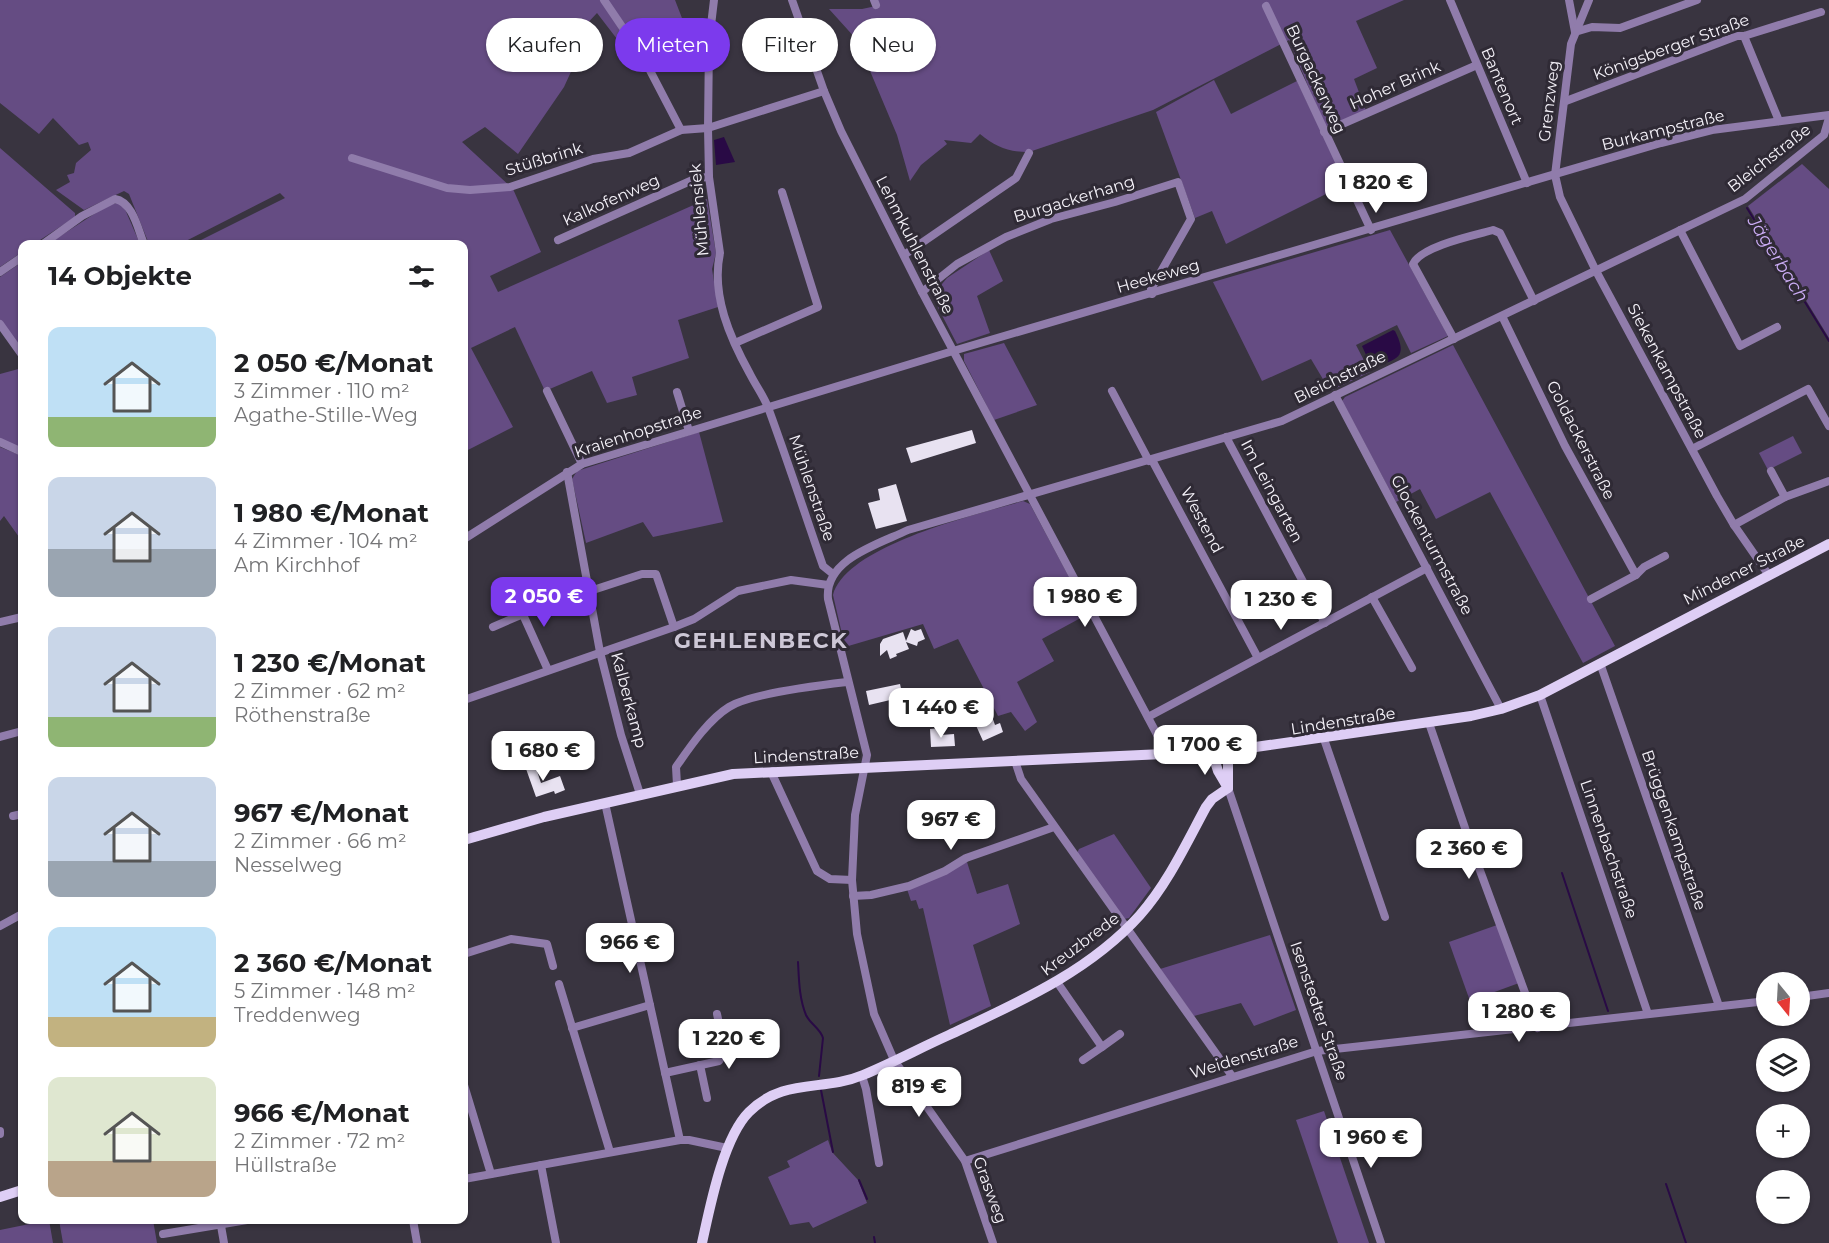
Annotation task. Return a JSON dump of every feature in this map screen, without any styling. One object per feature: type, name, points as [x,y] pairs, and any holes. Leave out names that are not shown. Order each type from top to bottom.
[{"type":"main road","name":"Mindener Straße","points":[[1674,624],[1829,544]]},
{"type":"main road","name":"Lindenstraße","points":[[468,839],[605,802],[733,774],[1228,751],[1430,723],[1501,709],[1540,695],[1674,624]]},
{"type":"main road","name":"Isenstedter Straße","points":[[1228,751],[1228,788]]},
{"type":"main road","name":"Isenstedter Straße","points":[[1212,752],[1218,771],[1228,788]]},
{"type":"main road","name":"Kreuzbrede","points":[[702,1243],[727,1148],[740,1122],[749,1112],[771,1096],[798,1086],[862,1076],[1057,982],[1126,929],[1160,890],[1206,807],[1212,799],[1228,788]]},
{"type":"main road","points":[[0,1197],[18,1191]]},
{"type":"street","points":[[604,0],[644,59],[681,130]]},
{"type":"street","name":"Mühlensiek","points":[[714,0],[709,42],[708,128],[710,177],[720,253],[718,263],[720,299],[727,326],[768,407]]},
{"type":"street","name":"Lehmkuhlenstraße","points":[[792,0],[824,91],[841,131],[922,292],[1161,742],[1163,755]]},
{"type":"street","name":"Bantenort","points":[[1450,0],[1527,183]]},
{"type":"street","name":"Grenzweg","points":[[1569,0],[1575,32]]},
{"type":"street","name":"Grenzweg","points":[[1556,174],[1571,44],[1589,0]]},
{"type":"street","points":[[1575,32],[1592,27],[1620,28],[1697,0]]},
{"type":"street","name":"Burgackerweg","points":[[1266,6],[1371,230]]},
{"type":"street","name":"Königsberger Straße","points":[[1566,101],[1737,36],[1744,36],[1821,12]]},
{"type":"street","points":[[1744,36],[1779,121]]},
{"type":"street","name":"Hoher Brink","points":[[1324,132],[1477,65]]},
{"type":"street","name":"Stüßbrink","points":[[352,158],[434,185],[470,190],[510,187],[593,159],[628,153],[681,130],[708,128],[824,91]]},
{"type":"street","name":"Burkampstraße","points":[[1556,174],[1712,130],[1829,117]]},
{"type":"street","name":"Bleichstraße","points":[[828,585],[833,574],[855,555],[908,530],[1282,421],[1745,199],[1824,135],[1829,117]]},
{"type":"street","points":[[904,255],[1016,178],[1029,153]]},
{"type":"street","name":"Heekeweg","points":[[768,407],[1556,174]]},
{"type":"street","name":"Siekenkampstraße","points":[[1556,174],[1560,197],[1596,271],[1734,525],[1768,574]]},
{"type":"street","name":"Kalkofenweg","points":[[558,240],[696,178],[710,177]]},
{"type":"street","name":"Burgackerhang","points":[[922,292],[957,264],[1006,237],[1051,219],[1178,182],[1191,219],[1150,288],[1152,294]]},
{"type":"street","points":[[735,343],[818,308],[782,192]]},
{"type":"street","points":[[48,240],[81,216],[111,200],[120,200],[129,208],[142,240]]},
{"type":"street","points":[[1454,339],[1413,264],[1415,259],[1432,249],[1493,230],[1500,233],[1534,301]]},
{"type":"street","points":[[1680,230],[1740,346],[1777,327]]},
{"type":"street","points":[[0,272],[18,260]]},
{"type":"street","name":"Goldackerstraße","points":[[1502,316],[1565,446],[1636,575]]},
{"type":"street","points":[[0,324],[18,349]]},
{"type":"street","points":[[1692,449],[1808,389],[1829,426]]},
{"type":"street","points":[[547,391],[582,464]]},
{"type":"street","name":"Westend","points":[[1112,391],[1258,658]]},
{"type":"street","points":[[677,392],[689,431]]},
{"type":"street","name":"Glockenturmstraße","points":[[1335,395],[1501,709]]},
{"type":"street","name":"Kraienhopstraße","points":[[468,536],[582,464],[768,407]]},
{"type":"street","name":"Mühlenstraße","points":[[768,407],[823,566],[833,574]]},
{"type":"street","name":"Im Leingarten","points":[[1226,437],[1325,623]]},
{"type":"street","points":[[0,442],[18,450]]},
{"type":"street","points":[[1771,471],[1785,497]]},
{"type":"street","name":"Kalberkamp","points":[[567,472],[600,652],[621,735],[640,794]]},
{"type":"street","points":[[1734,525],[1785,497],[1829,481]]},
{"type":"street","points":[[1591,599],[1636,575],[1644,567],[1665,556]]},
{"type":"street","points":[[1148,717],[1427,568]]},
{"type":"street","points":[[590,591],[642,574],[656,574],[674,627]]},
{"type":"street","points":[[468,699],[674,627],[694,619],[738,591],[790,580],[828,585],[828,599],[847,682],[867,755],[866,767]]},
{"type":"street","points":[[515,597],[548,670]]},
{"type":"street","points":[[1372,597],[1412,668]]},
{"type":"street","points":[[493,627],[523,614]]},
{"type":"street","points":[[0,622],[18,618]]},
{"type":"street","name":"Brüggenkampstraße","points":[[1600,663],[1719,1006]]},
{"type":"street","points":[[677,785],[676,767],[717,716],[728,708],[740,702],[815,685],[847,682]]},
{"type":"street","name":"Linnenbachstraße","points":[[1540,695],[1648,1014]]},
{"type":"street","points":[[1430,723],[1474,857],[1538,1028]]},
{"type":"street","points":[[0,736],[18,732]]},
{"type":"street","points":[[1324,739],[1385,917]]},
{"type":"street","points":[[1015,761],[1021,779],[1054,827],[1232,1076]]},
{"type":"street","name":"Grasweg","points":[[866,767],[855,815],[852,880],[865,978],[874,1014],[894,1060],[965,1161],[993,1243]]},
{"type":"street","points":[[773,771],[782,797],[818,871],[830,879],[852,880]]},
{"type":"street","name":"Isenstedter Straße","points":[[1228,788],[1382,1243]]},
{"type":"street","points":[[605,802],[680,1140]]},
{"type":"street","points":[[853,896],[871,895],[909,886],[966,858],[1054,827]]},
{"type":"street","points":[[0,926],[18,916]]},
{"type":"street","points":[[468,953],[511,939],[547,944],[553,966]]},
{"type":"street","points":[[1057,982],[1102,1047]]},
{"type":"street","points":[[559,984],[610,1152]]},
{"type":"street","points":[[1810,996],[1829,993]]},
{"type":"street","name":"Weidenstraße","points":[[965,1161],[1317,1051],[1756,1002]]},
{"type":"street","points":[[572,1028],[650,1005]]},
{"type":"street","points":[[665,1073],[719,1061],[724,1056],[717,1014]]},
{"type":"street","points":[[1083,1060],[1120,1034]]},
{"type":"street","points":[[700,1065],[707,1098]]},
{"type":"street","points":[[862,1076],[879,1163]]},
{"type":"street","points":[[468,1098],[491,1174]]},
{"type":"street","points":[[468,1178],[680,1140],[727,1148]]},
{"type":"street","points":[[541,1165],[556,1243]]},
{"type":"street","points":[[163,1234],[210,1224]]},
{"type":"street","points":[[220,1224],[224,1243]]},
{"type":"street","points":[[414,1224],[417,1243]]},
{"type":"shaded area","points":[[0,0],[675,0],[682,18],[615,18],[615,36],[597,13],[592,18],[486,18],[486,72],[571,72],[564,87],[518,154],[485,127],[462,142],[513,189],[541,252],[490,276],[498,292],[707,199],[716,253],[712,269],[718,307],[678,320],[689,358],[632,377],[637,395],[607,403],[592,371],[545,391],[515,327],[471,348],[513,427],[468,450],[468,240],[201,240],[285,198],[280,193],[188,240],[147,240],[129,194],[124,191],[84,210],[56,190],[70,182],[67,175],[74,173],[76,163],[91,150],[88,142],[79,145],[53,118],[39,134],[0,103]]},
{"type":"shaded area","points":[[878,0],[1404,0],[1356,21],[1377,68],[1354,79],[1366,111],[1326,129],[1289,40],[1153,110],[1029,152],[1003,148],[980,134],[971,143],[944,140],[947,144],[921,165],[910,181],[897,135],[870,72],[936,72],[936,18],[850,18],[850,32],[829,9],[862,9],[876,6]]},
{"type":"shaded area","points":[[1214,80],[1231,114],[1297,81],[1346,184],[1226,244],[1212,211],[1195,218],[1156,112]]},
{"type":"shaded area","points":[[724,137],[735,162],[716,165],[714,140]]},
{"type":"shaded area","points":[[0,148],[75,213],[75,217],[40,240],[18,240],[18,255],[0,267]]},
{"type":"shaded area","points":[[1802,164],[1829,189],[1829,338],[1748,206]]},
{"type":"shaded area","points":[[117,203],[124,207],[138,240],[54,240],[108,205]]},
{"type":"shaded area","points":[[1390,230],[1448,336],[1411,353],[1397,325],[1356,345],[1370,372],[1330,391],[1311,359],[1262,381],[1213,282]]},
{"type":"shaded area","points":[[989,250],[1003,281],[977,296],[990,333],[957,344],[932,296],[947,278]]},
{"type":"shaded area","points":[[18,265],[18,345],[0,320],[0,277]]},
{"type":"shaded area","points":[[1393,330],[1401,350],[1391,361],[1376,365],[1367,357],[1362,346]]},
{"type":"shaded area","points":[[1004,343],[1037,405],[994,420],[964,361],[964,354]]},
{"type":"shaded area","points":[[1453,345],[1615,646],[1583,663],[1490,492],[1436,519],[1420,489],[1396,502],[1342,401],[1345,397]]},
{"type":"shaded area","points":[[18,369],[18,447],[0,440],[0,374]]},
{"type":"shaded area","points":[[699,432],[723,522],[653,537],[643,522],[586,543],[572,479],[577,471]]},
{"type":"shaded area","points":[[1793,436],[1802,453],[1768,470],[1759,453]]},
{"type":"shaded area","points":[[0,447],[18,454],[18,536],[4,516],[0,521]]},
{"type":"shaded area","points":[[1023,501],[1030,504],[1069,577],[1060,583],[1076,612],[1086,609],[1088,614],[1042,639],[1054,661],[1017,682],[1037,722],[1025,731],[1011,712],[998,716],[958,639],[934,649],[923,624],[845,647],[833,595],[843,577],[862,561],[916,534]]},
{"type":"shaded area","points":[[1114,834],[1151,888],[1129,918],[1124,919],[1077,853],[1079,849]]},
{"type":"shaded area","points":[[967,862],[977,894],[1008,884],[1020,924],[973,945],[991,1006],[950,1025],[923,908],[919,909],[916,900],[911,901],[907,889]]},
{"type":"shaded area","points":[[1497,925],[1519,983],[1470,1001],[1449,942]]},
{"type":"shaded area","points":[[1270,935],[1296,1010],[1254,1026],[1241,1003],[1194,1016],[1160,969]]},
{"type":"shaded area","points":[[1324,1111],[1369,1243],[1338,1243],[1296,1120]]},
{"type":"shaded area","points":[[828,1140],[832,1152],[858,1180],[867,1203],[813,1228],[809,1222],[790,1225],[768,1177],[790,1167],[787,1161]]},
{"type":"shaded area","points":[[29,1224],[50,1224],[53,1243],[0,1243],[0,1230]]},
{"type":"shaded area","points":[[60,1224],[154,1224],[157,1243],[63,1243]]},
{"type":"building","points":[[972,430],[976,443],[911,463],[906,448]]},
{"type":"building","points":[[896,484],[907,521],[876,529],[868,503],[880,500],[878,489]]},
{"type":"building","points":[[911,629],[915,631],[921,629],[925,639],[918,642],[917,646],[906,642],[909,649],[890,659],[887,650],[880,656],[880,644],[883,639],[903,632],[906,641]]},
{"type":"building","points":[[900,684],[903,697],[869,705],[866,691]]},
{"type":"building","points":[[987,702],[995,725],[1000,723],[1003,732],[983,741],[969,710]]},
{"type":"building","points":[[941,728],[941,735],[954,734],[955,746],[931,747],[930,729]]},
{"type":"building","points":[[534,762],[541,783],[560,776],[565,790],[536,797],[525,766]]},
{"type":"waterway","name":"Jägerbach","points":[[1747,208],[1829,341]]},
{"type":"waterway","points":[[1562,873],[1608,1011]]},
{"type":"waterway","points":[[798,962],[804,1009],[823,1038],[819,1076]]},
{"type":"waterway","points":[[821,1090],[833,1152]]},
{"type":"waterway","points":[[859,1180],[867,1199]]},
{"type":"waterway","points":[[1666,1184],[1686,1243]]},
{"type":"waterway","points":[[874,1237],[875,1243]]},
{"type":"district","name":"GEHLENBECK","points":[[761,640]]}]
